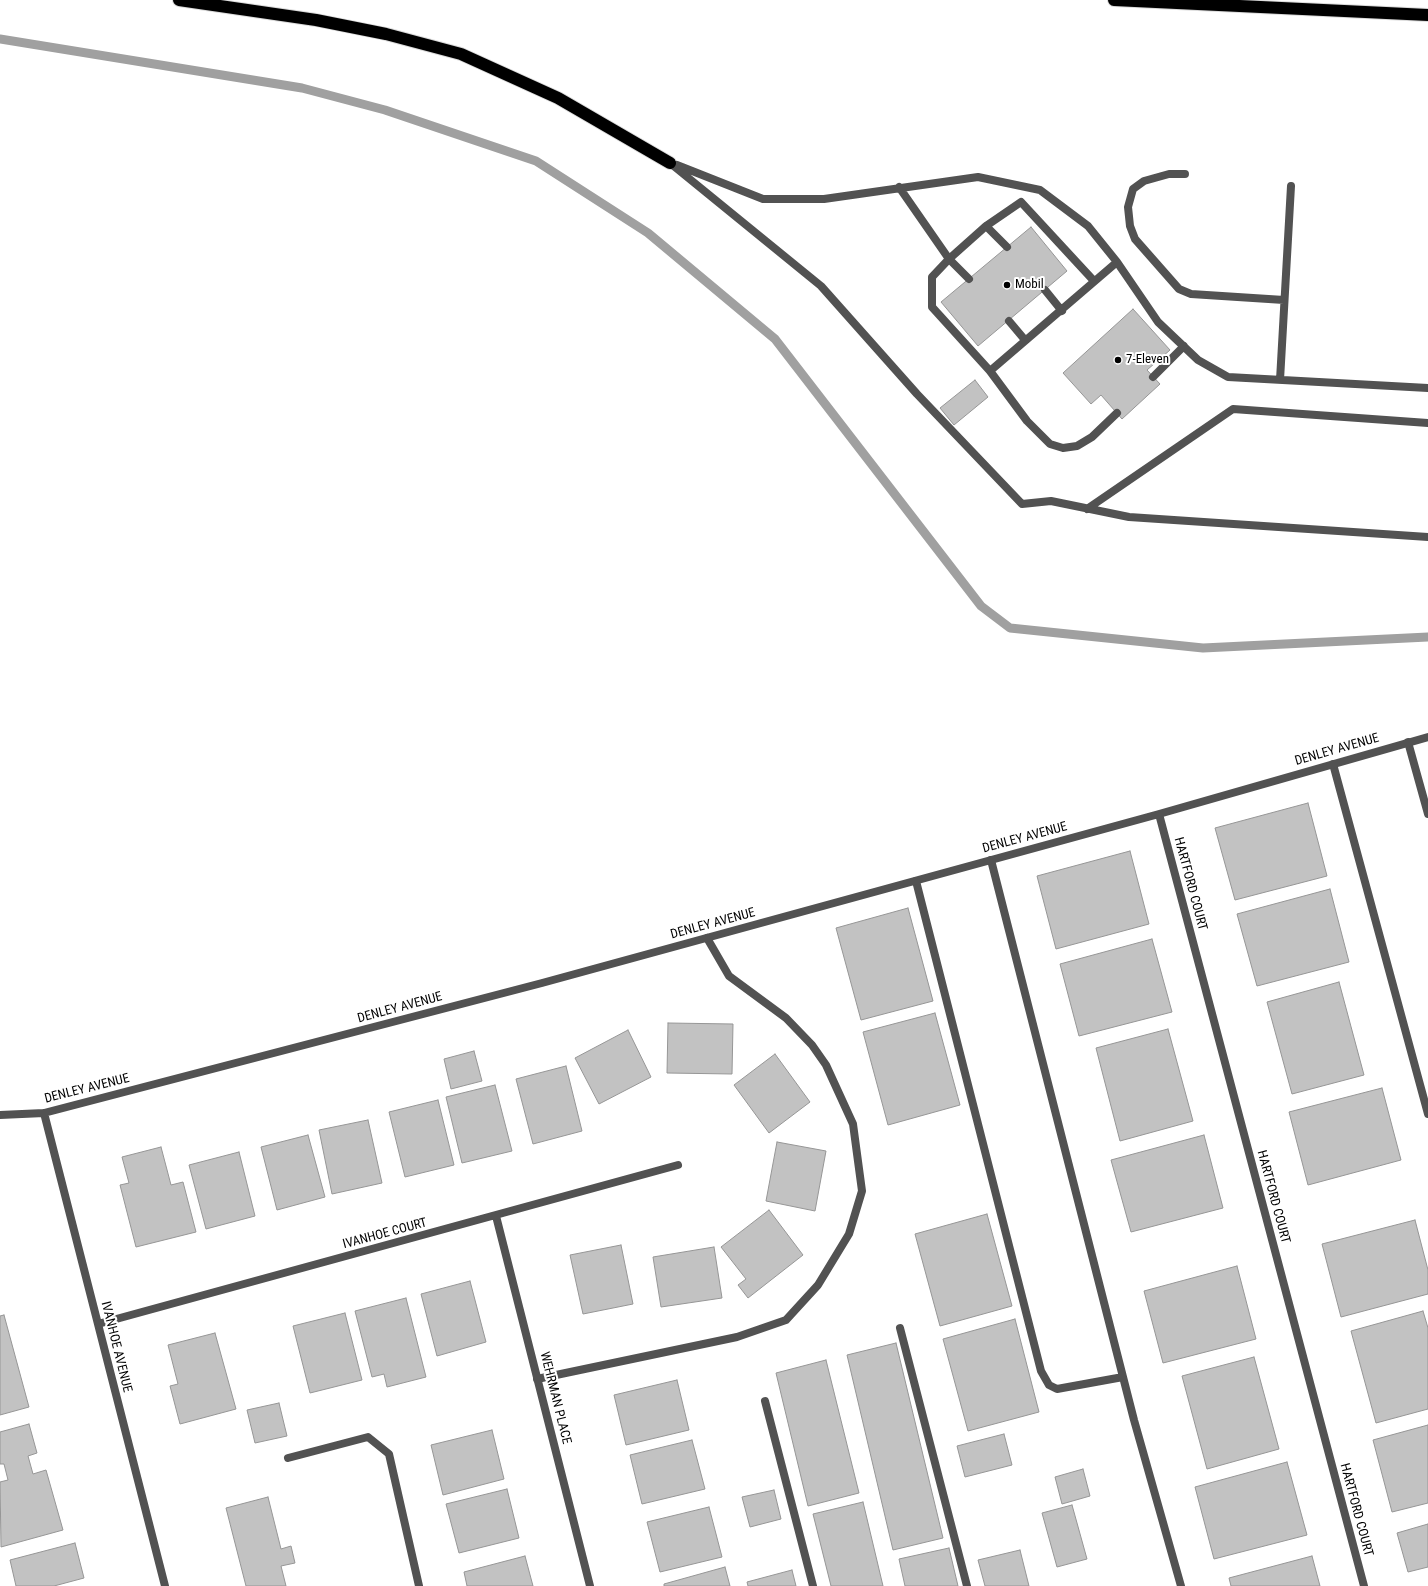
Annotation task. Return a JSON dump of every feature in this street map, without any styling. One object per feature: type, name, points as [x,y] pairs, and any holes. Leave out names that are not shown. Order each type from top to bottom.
[{"type":"highway","points":[[179,0],[316,20],[386,34],[461,54],[558,98],[670,163]]},
{"type":"highway","points":[[1114,0],[1428,15]]},
{"type":"street","points":[[670,163],[763,200],[824,199],[899,187],[978,177],[1040,190],[1088,226],[1117,262],[1158,322],[1198,360],[1228,377],[1428,388]]},
{"type":"street","points":[[670,163],[821,286],[917,394],[1022,504],[1051,501],[1129,517],[1428,537]]},
{"type":"street","points":[[1185,174],[1169,174],[1144,181],[1133,189],[1128,207],[1130,226],[1135,239],[1179,289],[1191,294],[1284,300]]},
{"type":"street","points":[[1280,380],[1291,186]]},
{"type":"street","points":[[899,187],[949,259],[969,279]]},
{"type":"street","points":[[1094,281],[1021,202],[986,226],[949,259],[932,277],[932,307],[990,371],[1027,421],[1050,444],[1063,448],[1077,446],[1092,437],[1117,414]]},
{"type":"street","points":[[986,226],[1006,247]]},
{"type":"street","points":[[990,371],[1025,340],[1062,311],[1117,262]]},
{"type":"street","points":[[1045,290],[1062,311]]},
{"type":"street","points":[[1009,321],[1025,340]]},
{"type":"street","points":[[1153,377],[1184,346]]},
{"type":"street","points":[[1087,508],[1233,409],[1428,423]]},
{"type":"street","name":"DENLEY AVENUE","points":[[0,1115],[44,1113],[542,983],[1159,814],[1428,737]]},
{"type":"street","points":[[1408,742],[1428,814]]},
{"type":"street","points":[[1333,764],[1428,1114]]},
{"type":"street","name":"HARTFORD COURT","points":[[1159,814],[1364,1586]]},
{"type":"street","points":[[991,860],[1123,1377],[1181,1586]]},
{"type":"street","points":[[916,881],[1041,1371],[1049,1385],[1057,1389],[1123,1377]]},
{"type":"street","points":[[537,1379],[737,1337],[786,1320],[818,1285],[849,1234],[862,1191],[853,1124],[826,1065],[812,1045],[786,1018],[729,976],[707,938]]},
{"type":"street","name":"IVANHOE AVENUE","points":[[44,1113],[165,1586]]},
{"type":"street","name":"IVANHOE COURT","points":[[98,1324],[678,1165]]},
{"type":"street","name":"WEHRMAN PLACE","points":[[496,1216],[590,1586]]},
{"type":"street","points":[[900,1328],[967,1586]]},
{"type":"street","points":[[765,1401],[813,1586]]},
{"type":"street","points":[[288,1458],[368,1437],[389,1454],[419,1586]]},
{"type":"building","name":"Mobil","points":[[1031,227],[1067,271],[978,346],[941,302]]},
{"type":"building","name":"7-Eleven","points":[[1133,309],[1170,350],[1147,370],[1160,384],[1122,419],[1101,395],[1091,404],[1063,373]]},
{"type":"building","points":[[975,380],[988,397],[954,425],[940,408]]},
{"type":"building","points":[[1308,803],[1327,876],[1235,900],[1215,828]]},
{"type":"building","points":[[1130,851],[1149,924],[1056,949],[1037,876]]},
{"type":"building","points":[[1330,889],[1349,962],[1257,986],[1237,914]]},
{"type":"building","points":[[908,908],[933,1001],[861,1020],[836,928]]},
{"type":"building","points":[[1152,939],[1172,1012],[1079,1036],[1060,964]]},
{"type":"building","points":[[1339,982],[1364,1075],[1292,1094],[1267,1002]]},
{"type":"building","points":[[935,1013],[960,1105],[888,1125],[863,1032]]},
{"type":"building","points":[[668,1023],[733,1024],[732,1074],[667,1073]]},
{"type":"building","points":[[1168,1029],[1193,1121],[1120,1141],[1096,1048]]},
{"type":"building","points":[[628,1030],[651,1077],[599,1104],[575,1058]]},
{"type":"building","points":[[474,1051],[482,1081],[451,1089],[444,1059]]},
{"type":"building","points":[[775,1054],[810,1102],[769,1133],[734,1085]]},
{"type":"building","points":[[566,1066],[582,1131],[533,1144],[516,1079]]},
{"type":"building","points":[[495,1085],[512,1151],[462,1163],[446,1097]]},
{"type":"building","points":[[1382,1088],[1401,1160],[1308,1185],[1289,1112]]},
{"type":"building","points":[[438,1100],[454,1165],[405,1177],[389,1112]]},
{"type":"building","points":[[368,1120],[382,1183],[332,1194],[319,1130]]},
{"type":"building","points":[[308,1135],[325,1197],[277,1210],[261,1147]]},
{"type":"building","points":[[1204,1135],[1223,1208],[1131,1232],[1111,1160]]},
{"type":"building","points":[[777,1142],[826,1151],[815,1211],[766,1201]]},
{"type":"building","points":[[161,1147],[171,1185],[183,1182],[196,1232],[136,1247],[120,1185],[129,1183],[122,1157]]},
{"type":"building","points":[[239,1152],[255,1216],[206,1229],[189,1165]]},
{"type":"building","points":[[769,1210],[803,1255],[748,1298],[738,1285],[746,1279],[721,1247]]},
{"type":"building","points":[[987,1214],[1012,1306],[940,1326],[915,1234]]},
{"type":"building","points":[[1415,1220],[1428,1270],[1428,1294],[1341,1317],[1322,1244]]},
{"type":"building","points":[[621,1245],[633,1304],[583,1314],[570,1255]]},
{"type":"building","points":[[714,1247],[722,1298],[661,1307],[653,1257]]},
{"type":"building","points":[[1237,1266],[1256,1339],[1163,1363],[1144,1291]]},
{"type":"building","points":[[470,1281],[486,1342],[437,1356],[421,1294]]},
{"type":"building","points":[[406,1298],[426,1377],[387,1387],[384,1374],[372,1377],[355,1311]]},
{"type":"building","points":[[1423,1311],[1428,1328],[1428,1409],[1376,1423],[1351,1331]]},
{"type":"building","points":[[345,1313],[362,1380],[310,1393],[293,1326]]},
{"type":"building","points":[[4,1315],[29,1407],[0,1415],[0,1316]]},
{"type":"building","points":[[1015,1319],[1039,1412],[968,1431],[943,1339]]},
{"type":"building","points":[[215,1333],[236,1409],[180,1424],[170,1386],[178,1384],[168,1345]]},
{"type":"building","points":[[896,1343],[943,1538],[893,1550],[847,1355]]},
{"type":"building","points":[[1254,1357],[1279,1449],[1207,1469],[1182,1376]]},
{"type":"building","points":[[826,1360],[859,1493],[808,1506],[776,1373]]},
{"type":"building","points":[[677,1380],[689,1430],[626,1445],[614,1395]]},
{"type":"building","points":[[279,1403],[287,1436],[255,1443],[247,1410]]},
{"type":"building","points":[[29,1424],[37,1453],[28,1456],[33,1474],[46,1470],[63,1530],[1,1547],[0,1482],[8,1480],[4,1464],[0,1464],[0,1432]]},
{"type":"building","points":[[1428,1425],[1428,1503],[1392,1512],[1373,1440]]},
{"type":"building","points":[[492,1430],[504,1479],[443,1495],[431,1445]]},
{"type":"building","points":[[1004,1434],[1012,1465],[965,1477],[957,1446]]},
{"type":"building","points":[[692,1440],[705,1489],[642,1504],[630,1455]]},
{"type":"building","points":[[1287,1462],[1307,1535],[1214,1559],[1195,1487]]},
{"type":"building","points":[[1083,1469],[1090,1496],[1062,1504],[1055,1477]]},
{"type":"building","points":[[507,1489],[519,1538],[459,1553],[446,1504]]},
{"type":"building","points":[[774,1490],[781,1519],[750,1527],[742,1497]]},
{"type":"building","points":[[268,1497],[281,1549],[291,1546],[295,1563],[281,1566],[286,1586],[246,1586],[226,1508]]},
{"type":"building","points":[[863,1502],[883,1586],[831,1586],[813,1514]]},
{"type":"building","points":[[1072,1505],[1087,1559],[1057,1567],[1042,1513]]},
{"type":"building","points":[[709,1507],[722,1557],[660,1572],[647,1522]]},
{"type":"building","points":[[1428,1524],[1428,1567],[1408,1572],[1397,1533]]},
{"type":"building","points":[[75,1543],[84,1578],[54,1586],[16,1586],[10,1560]]},
{"type":"building","points":[[949,1548],[958,1586],[905,1586],[899,1559]]},
{"type":"building","points":[[1020,1550],[1029,1586],[985,1586],[978,1560]]},
{"type":"building","points":[[525,1556],[533,1586],[467,1586],[464,1572]]},
{"type":"building","points":[[1312,1556],[1320,1586],[1231,1586],[1229,1578]]},
{"type":"building","points":[[725,1567],[730,1586],[664,1586],[664,1584]]},
{"type":"building","points":[[792,1570],[796,1586],[748,1586],[747,1582]]},
{"type":"waterway","points":[[0,39],[302,88],[385,110],[536,161],[648,233],[775,339],[981,606],[1010,628],[1203,648],[1428,637]]},
{"type":"place","name":"Mobil","points":[[1007,285]]},
{"type":"place","name":"7-Eleven","points":[[1118,360]]}]
